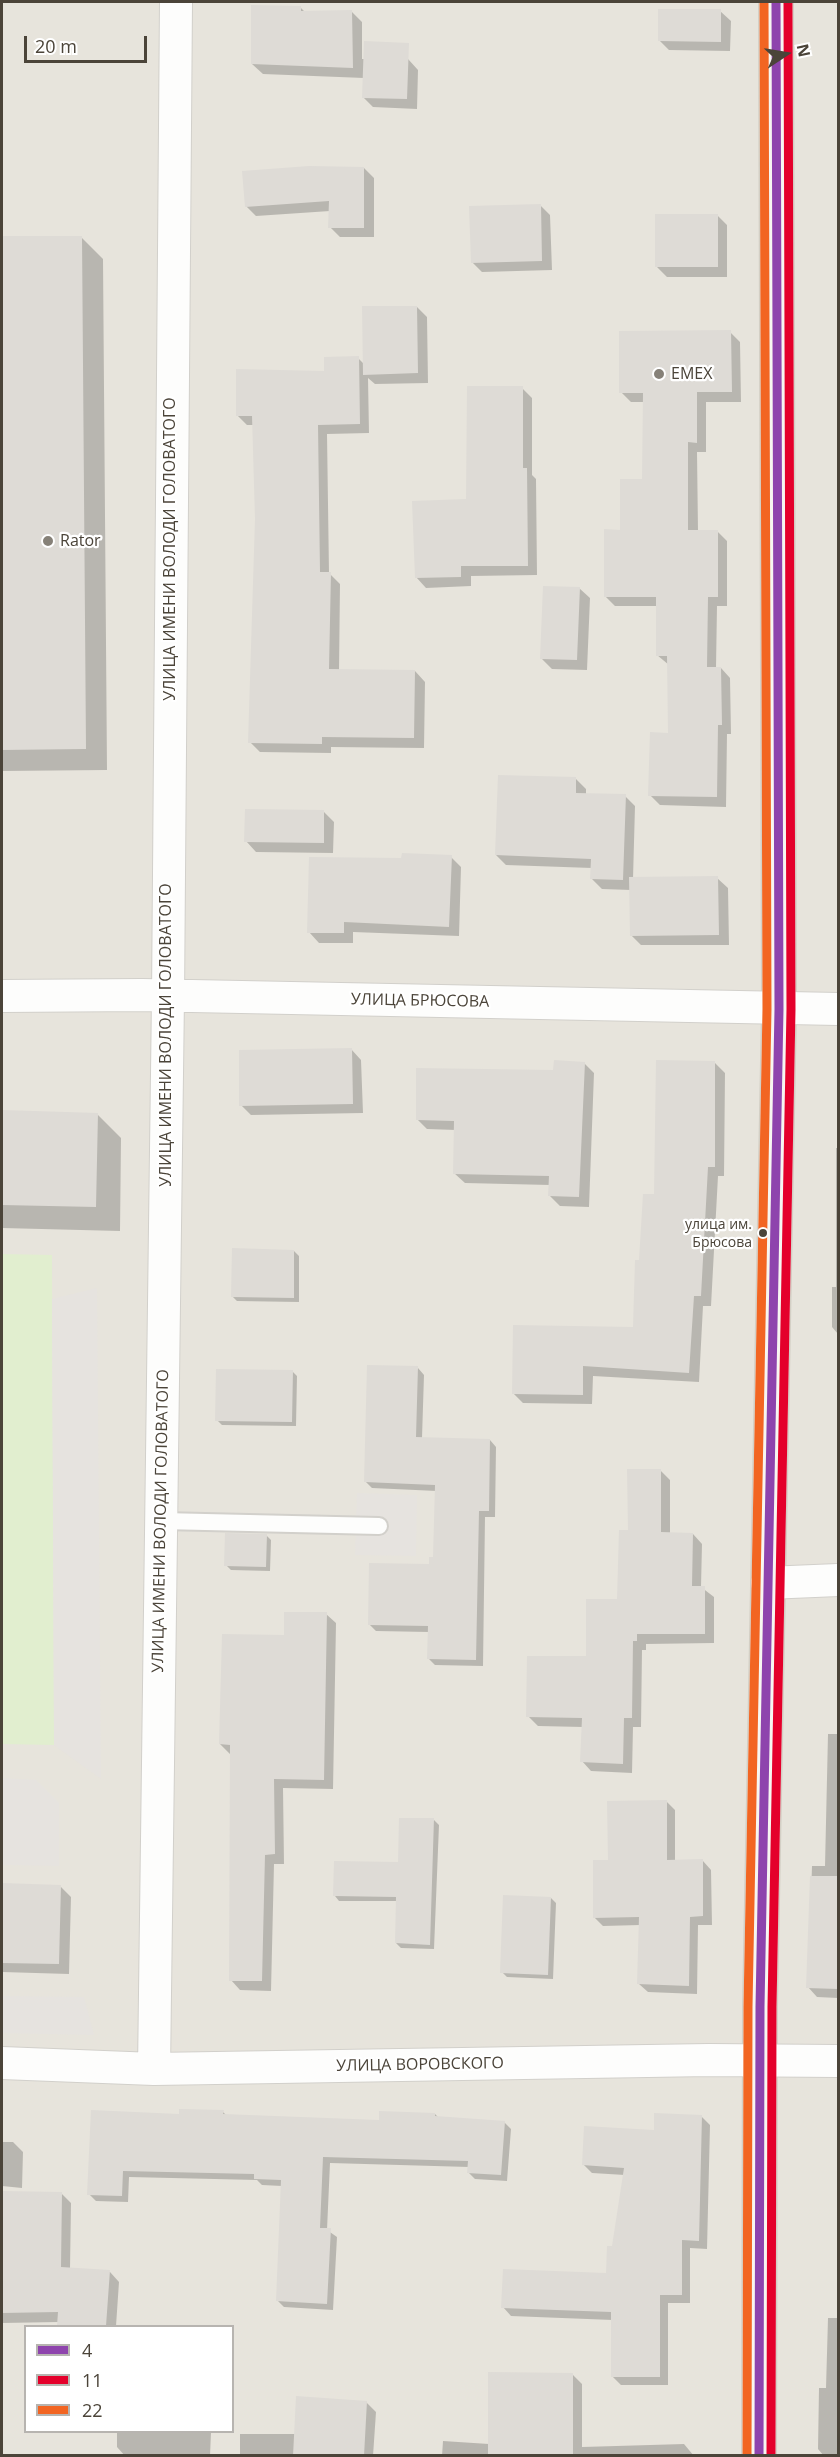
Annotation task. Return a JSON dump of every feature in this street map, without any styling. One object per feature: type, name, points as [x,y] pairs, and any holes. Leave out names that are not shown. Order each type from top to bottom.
[{"type":"main road","points":[[759,2456],[760,2061],[766,1583],[779,1009],[776,2]]},
{"type":"street","name":"УЛИЦА ИМЕНИ ВОЛОДИ ГОЛОВАТОГО","points":[[154,2069],[168,996],[176,2]]},
{"type":"street","name":"УЛИЦА БРЮСОВА","points":[[2,996],[168,996],[838,1009]]},
{"type":"street","points":[[766,1583],[838,1580]]},
{"type":"street","name":"УЛИЦА ВОРОВСКОГО","points":[[2,2063],[154,2069],[838,2061]]},
{"type":"lane","points":[[162,1521],[379,1526]]},
{"type":"shaded area","points":[[2,2],[838,2],[838,2455],[2,2456]]},
{"type":"shaded area","points":[[97,1288],[101,1779],[54,1745],[52,1299]]},
{"type":"shaded area","points":[[357,1493],[417,1495],[416,1556],[355,1555]]},
{"type":"shaded area","points":[[2,1778],[36,1780],[59,1803],[59,1866],[2,1865]]},
{"type":"shaded area","points":[[2,1996],[84,1997],[94,2035],[2,2033]]},
{"type":"green space","points":[[2,1254],[52,1255],[54,1745],[2,1744]]},
{"type":"building","points":[[251,5],[301,6],[301,11],[352,10],[353,68],[251,64]]},
{"type":"building","points":[[658,9],[721,9],[721,42],[658,41]]},
{"type":"building","points":[[364,41],[409,43],[407,99],[362,98]]},
{"type":"building","points":[[309,166],[364,167],[364,228],[328,228],[329,201],[245,207],[242,171]]},
{"type":"building","points":[[541,204],[542,261],[471,263],[469,206]]},
{"type":"building","points":[[655,214],[718,214],[718,267],[655,267]]},
{"type":"building","points":[[2,236],[82,236],[86,749],[2,750]]},
{"type":"building","points":[[362,306],[417,306],[418,373],[363,375]]},
{"type":"building","points":[[731,330],[732,392],[697,392],[697,443],[688,442],[688,530],[718,530],[718,597],[708,597],[707,667],[721,667],[722,725],[718,725],[717,797],[648,796],[650,732],[668,733],[667,656],[656,656],[656,597],[604,597],[604,529],[620,530],[620,479],[642,479],[643,393],[619,393],[619,331]]},
{"type":"building","points":[[359,356],[360,424],[318,425],[320,572],[331,572],[329,669],[415,670],[414,738],[322,737],[322,744],[248,743],[255,519],[252,416],[236,416],[236,369],[324,371],[324,357]]},
{"type":"building","points":[[467,386],[523,386],[523,468],[527,468],[528,566],[461,566],[461,577],[415,578],[412,501],[466,499]]},
{"type":"building","points":[[543,586],[580,587],[577,660],[540,659]]},
{"type":"building","points":[[498,775],[576,777],[576,793],[626,794],[623,880],[590,879],[591,859],[495,855]]},
{"type":"building","points":[[245,809],[324,810],[324,843],[244,842]]},
{"type":"building","points":[[402,853],[452,855],[449,927],[344,922],[344,933],[307,933],[309,857],[401,858]]},
{"type":"building","points":[[718,876],[719,935],[630,936],[629,877]]},
{"type":"building","points":[[352,1048],[353,1104],[239,1106],[239,1050]]},
{"type":"building","points":[[554,1060],[585,1062],[579,1197],[548,1196],[549,1176],[453,1174],[454,1121],[416,1120],[416,1068],[553,1070]]},
{"type":"building","points":[[656,1060],[715,1061],[715,1167],[708,1167],[701,1296],[694,1296],[689,1373],[583,1366],[583,1395],[512,1394],[513,1325],[633,1327],[635,1260],[639,1260],[643,1194],[654,1194]]},
{"type":"building","points":[[2,1110],[98,1113],[96,1207],[2,1205]]},
{"type":"building","points":[[232,1248],[294,1250],[294,1298],[231,1297]]},
{"type":"building","points":[[367,1365],[418,1366],[416,1437],[490,1439],[489,1511],[479,1511],[476,1660],[427,1659],[428,1626],[368,1625],[369,1563],[429,1564],[429,1557],[433,1557],[435,1485],[364,1482]]},
{"type":"building","points":[[216,1369],[293,1370],[292,1422],[215,1421]]},
{"type":"building","points":[[627,1469],[661,1469],[661,1532],[693,1533],[692,1586],[705,1586],[705,1634],[637,1634],[637,1641],[633,1641],[632,1718],[624,1718],[623,1764],[580,1762],[582,1718],[526,1717],[527,1656],[586,1656],[586,1599],[617,1599],[619,1530],[628,1530]]},
{"type":"building","points":[[225,1533],[267,1534],[266,1567],[224,1566]]},
{"type":"building","points":[[284,1612],[327,1612],[324,1780],[274,1779],[275,1854],[265,1855],[262,1981],[229,1981],[230,1745],[219,1744],[222,1634],[284,1635]]},
{"type":"building","points":[[667,1800],[667,1860],[703,1859],[703,1916],[690,1917],[689,1986],[637,1984],[639,1917],[593,1918],[593,1860],[608,1860],[607,1801]]},
{"type":"building","points":[[399,1818],[434,1818],[430,1945],[395,1943],[396,1897],[333,1896],[334,1861],[398,1862]]},
{"type":"building","points":[[810,1876],[838,1876],[838,1989],[806,1988]]},
{"type":"building","points":[[2,1883],[61,1885],[59,1964],[2,1963]]},
{"type":"building","points":[[503,1895],[551,1897],[548,1975],[500,1973]]},
{"type":"building","points":[[179,2109],[224,2110],[223,2114],[379,2120],[379,2111],[435,2113],[435,2116],[505,2121],[501,2175],[467,2173],[468,2161],[323,2157],[320,2228],[331,2228],[327,2304],[276,2301],[281,2180],[254,2179],[254,2174],[123,2171],[122,2196],[87,2195],[91,2110],[179,2114]]},
{"type":"building","points":[[654,2113],[702,2115],[699,2241],[682,2240],[682,2295],[660,2295],[660,2377],[611,2377],[611,2312],[501,2308],[503,2269],[606,2273],[607,2246],[612,2246],[624,2168],[582,2165],[584,2126],[654,2130]]},
{"type":"building","points":[[2,2191],[62,2192],[61,2267],[110,2270],[106,2325],[57,2325],[58,2312],[2,2313]]},
{"type":"building","points":[[488,2372],[573,2373],[573,2456],[488,2456]]},
{"type":"building","points":[[296,2396],[367,2401],[364,2456],[293,2456]]},
{"type":"transit line","name":"22","points":[[747,2456],[748,2006],[767,1009],[764,2]]},
{"type":"transit line","name":"4","points":[[759,2456],[760,2006],[779,1009],[776,2]]},
{"type":"transit line","name":"11","points":[[771,2456],[772,2006],[791,1009],[788,2]]},
{"type":"place","name":"EMEX","points":[[659,374]]},
{"type":"place","name":"Rator","points":[[48,541]]},
{"type":"place","name":"улица им. Брюсова","points":[[763,1233]]}]
